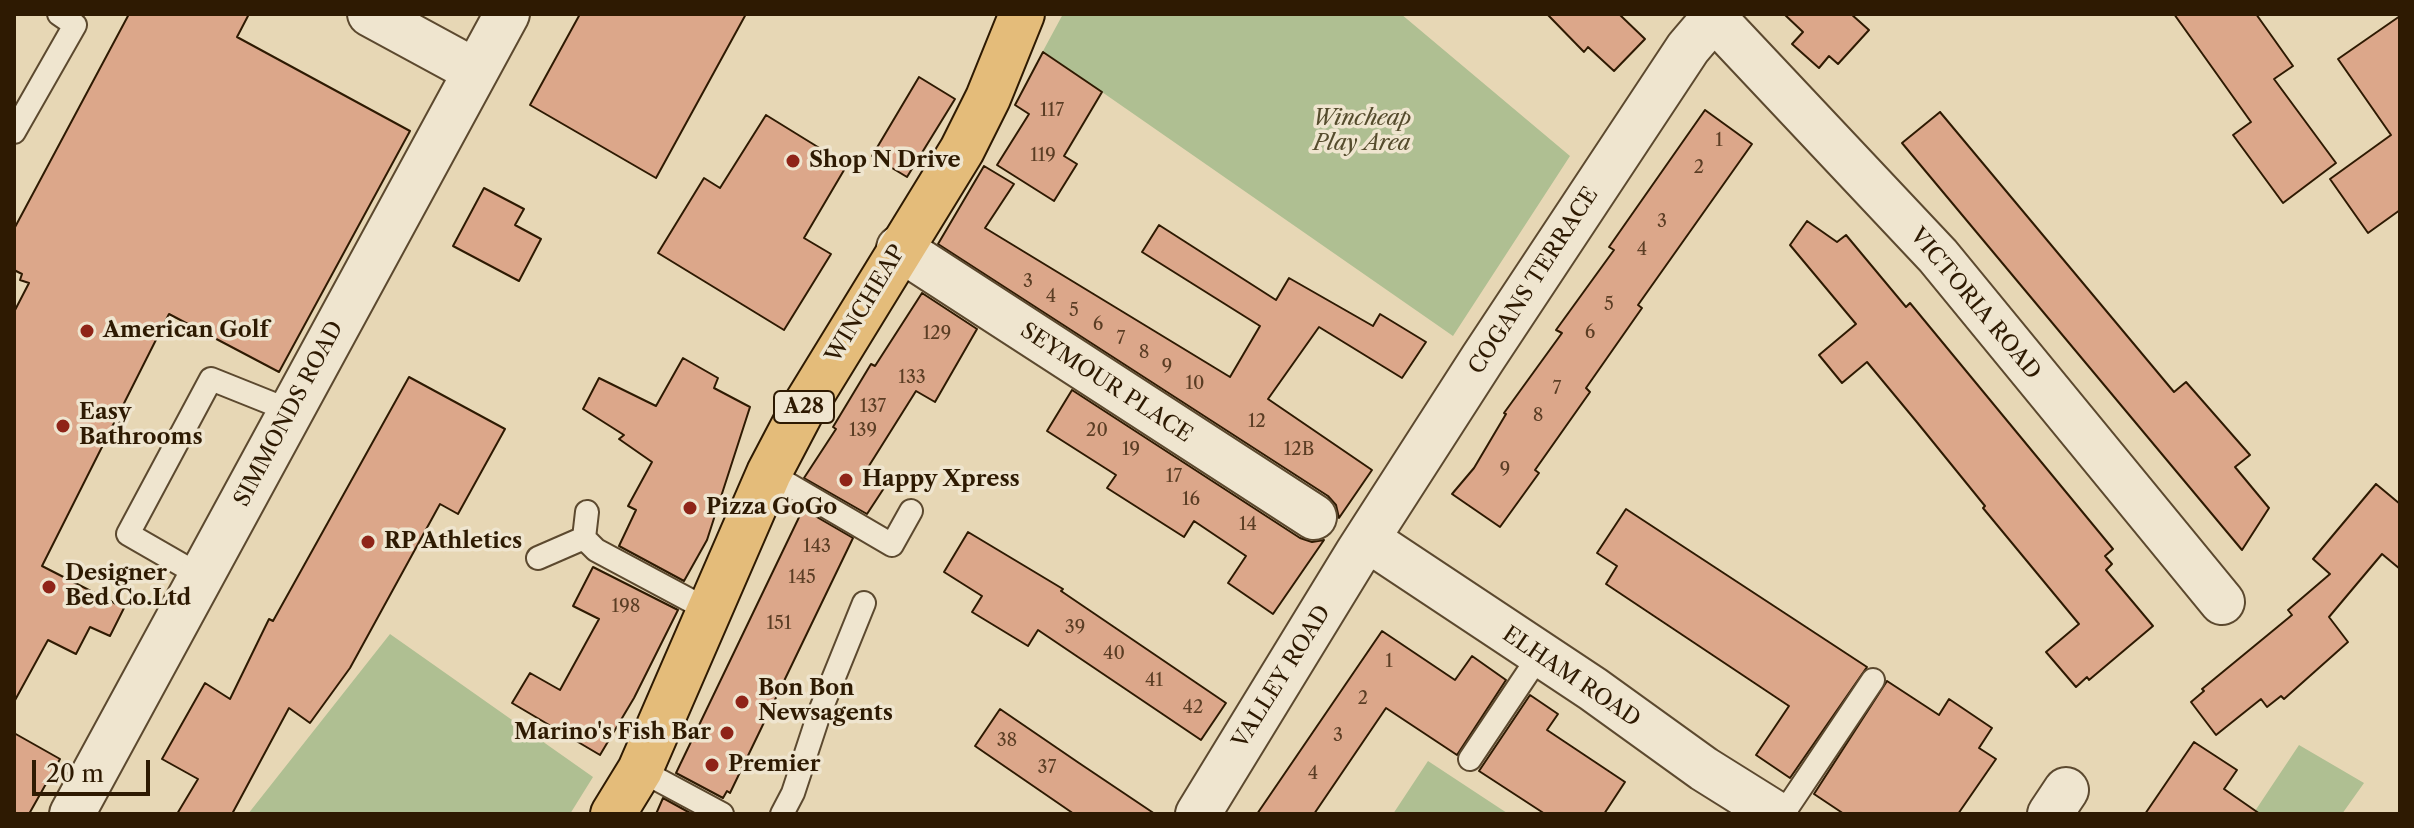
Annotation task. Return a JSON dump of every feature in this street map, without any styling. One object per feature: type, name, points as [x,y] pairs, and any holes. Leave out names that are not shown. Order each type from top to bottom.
[{"type":"highway","name":"WINCHEAP","points":[[613,814],[640,770],[769,473],[800,414],[899,248],[962,150],[988,98],[1022,14]]},
{"type":"street","points":[[370,14],[475,71]]},
{"type":"street","name":"SIMMONDS ROAD","points":[[72,814],[507,14]]},
{"type":"street","name":"COGANS TERRACE","points":[[1367,539],[1707,18]]},
{"type":"street","name":"VICTORIA ROAD","points":[[1707,18],[1938,256],[2222,602]]},
{"type":"street","name":"SEYMOUR PLACE","points":[[899,248],[1314,517]]},
{"type":"street","name":"ELHAM ROAD","points":[[1367,539],[1593,689],[1704,769],[1776,814]]},
{"type":"street","name":"VALLEY ROAD","points":[[1198,814],[1367,539]]},
{"type":"lane","points":[[14,132],[75,25],[59,14]]},
{"type":"lane","points":[[201,576],[128,534],[211,379],[291,411]]},
{"type":"lane","points":[[769,473],[892,545],[911,511]]},
{"type":"lane","points":[[584,538],[587,512]]},
{"type":"lane","points":[[584,538],[596,550],[710,611]]},
{"type":"lane","points":[[538,558],[584,538]]},
{"type":"lane","points":[[782,814],[793,793],[819,714],[864,603]]},
{"type":"lane","points":[[1470,759],[1539,656]]},
{"type":"lane","points":[[1783,814],[1873,680]]},
{"type":"lane","points":[[640,770],[722,814]]},
{"type":"green space","name":"Wincheap Play Area","points":[[1063,14],[1401,14],[1570,156],[1453,336],[1043,51]]},
{"type":"green space","points":[[390,634],[593,777],[570,814],[248,814]]},
{"type":"green space","points":[[2299,745],[2364,783],[2342,814],[2253,814]]},
{"type":"green space","points":[[1428,761],[1507,813],[1393,814]]},
{"type":"building","points":[[129,14],[249,14],[237,37],[410,131],[279,372],[169,314],[42,566],[124,608],[110,636],[90,627],[76,654],[48,640],[14,702],[14,312],[29,283],[20,280],[22,274],[14,270],[14,229]]},
{"type":"building","points":[[580,14],[746,14],[656,178],[530,105]]},
{"type":"building","points":[[1547,14],[1619,14],[1645,39],[1614,71],[1588,47],[1584,52]]},
{"type":"building","points":[[1784,14],[1851,14],[1869,30],[1838,64],[1829,56],[1819,68],[1792,44],[1803,32]]},
{"type":"building","points":[[2174,14],[2256,14],[2293,66],[2274,79],[2336,163],[2283,203],[2233,135],[2251,122]]},
{"type":"building","points":[[2400,16],[2400,210],[2368,233],[2330,179],[2391,135],[2338,59]]},
{"type":"building","points":[[1043,52],[1102,92],[1064,156],[1077,164],[1054,201],[997,165],[1029,114],[1015,105]]},
{"type":"building","points":[[919,77],[955,99],[907,177],[872,156]]},
{"type":"building","points":[[1705,110],[1752,144],[1638,305],[1642,308],[1586,388],[1590,392],[1535,470],[1539,473],[1500,527],[1452,494],[1474,468],[1504,413],[1562,333],[1556,330],[1614,250],[1609,247]]},
{"type":"building","points":[[1940,112],[2174,392],[2186,382],[2250,455],[2235,467],[2269,508],[2242,550],[1902,143]]},
{"type":"building","points":[[766,115],[847,165],[804,238],[831,254],[784,330],[658,253],[704,178],[720,188]]},
{"type":"building","points":[[984,166],[1014,184],[985,228],[1230,377],[1260,326],[1142,252],[1159,225],[1276,300],[1289,278],[1373,326],[1380,314],[1426,342],[1402,378],[1319,327],[1268,399],[1372,470],[1339,518],[1336,505],[1328,496],[938,244]]},
{"type":"building","points":[[484,188],[524,209],[515,225],[541,239],[519,281],[453,246]]},
{"type":"building","points":[[1807,221],[1837,242],[1846,235],[1906,307],[1910,303],[2113,549],[2105,556],[2112,564],[2106,570],[2153,626],[2089,680],[2087,677],[2076,687],[2046,652],[2079,624],[1867,362],[1842,383],[1819,355],[1856,324],[1790,245]]},
{"type":"building","points":[[922,293],[977,329],[935,402],[916,391],[867,469],[888,482],[867,514],[804,478],[836,429],[833,427],[871,364],[875,366]]},
{"type":"building","points":[[683,358],[718,378],[714,388],[750,407],[707,540],[684,581],[619,546],[636,510],[628,506],[652,462],[619,439],[624,435],[583,409],[599,378],[656,406]]},
{"type":"building","points":[[409,377],[505,429],[458,514],[440,504],[350,668],[310,723],[289,708],[232,814],[177,814],[198,779],[162,759],[205,683],[230,699],[269,619],[273,621]]},
{"type":"building","points":[[1072,390],[1300,538],[1312,542],[1324,540],[1273,614],[1228,583],[1246,556],[1194,521],[1184,537],[1107,488],[1116,475],[1047,431]]},
{"type":"building","points":[[2376,484],[2400,504],[2400,569],[2382,554],[2329,617],[2348,642],[2284,699],[2281,696],[2267,707],[2261,699],[2216,735],[2191,702],[2204,691],[2202,689],[2292,615],[2288,610],[2330,574],[2313,559]]},
{"type":"building","points":[[803,509],[853,538],[730,793],[727,791],[723,798],[676,773]]},
{"type":"building","points":[[1626,509],[1867,667],[1790,778],[1756,755],[1789,706],[1606,584],[1617,566],[1597,553]]},
{"type":"building","points":[[968,532],[1063,589],[1061,591],[1226,703],[1201,740],[1038,630],[1028,646],[972,612],[982,596],[944,572]]},
{"type":"building","points":[[593,567],[678,610],[634,698],[600,755],[512,703],[530,673],[560,690],[599,619],[573,606]]},
{"type":"building","points":[[1382,631],[1455,680],[1472,656],[1506,680],[1457,755],[1386,708],[1314,814],[1257,814]]},
{"type":"building","points":[[1887,681],[1939,715],[1949,699],[1992,728],[1979,748],[1996,759],[1958,814],[1844,814],[1814,794]]},
{"type":"building","points":[[1530,695],[1558,714],[1547,730],[1625,782],[1604,814],[1545,814],[1479,771]]},
{"type":"building","points":[[1000,709],[1155,814],[1074,814],[975,746]]},
{"type":"building","points":[[14,733],[60,759],[29,814],[14,814]]},
{"type":"building","points":[[2194,742],[2237,770],[2224,789],[2260,814],[2145,814]]},
{"type":"building","points":[[663,798],[692,814],[656,814]]},
{"type":"place","name":"Shop N Drive","points":[[793,161]]},
{"type":"place","name":"American Golf","points":[[87,331]]},
{"type":"place","name":"Easy Bathrooms","points":[[63,426]]},
{"type":"place","name":"Happy Xpress","points":[[846,480]]},
{"type":"place","name":"Pizza GoGo","points":[[690,508]]},
{"type":"place","name":"RP Athletics","points":[[368,542]]},
{"type":"place","name":"Designer Bed Co.Ltd","points":[[49,587]]},
{"type":"place","name":"Bon Bon Newsagents","points":[[742,702]]},
{"type":"place","name":"Marino's Fish Bar","points":[[727,733]]},
{"type":"place","name":"Premier","points":[[712,765]]}]
